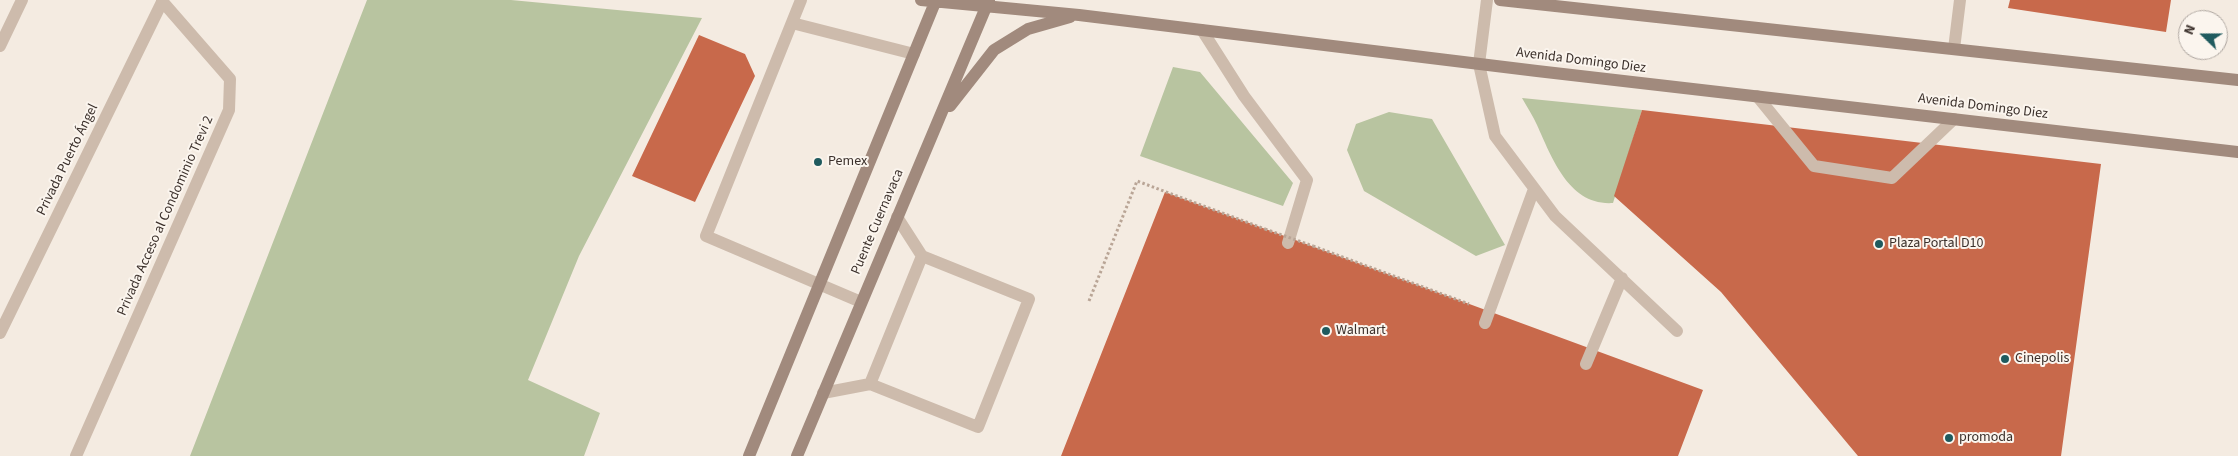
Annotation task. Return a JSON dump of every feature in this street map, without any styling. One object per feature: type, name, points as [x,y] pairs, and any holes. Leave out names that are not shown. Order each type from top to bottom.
[{"type":"main road","name":"Avenida Domingo Diez","points":[[920,0],[988,4],[1480,64],[2238,152]]},
{"type":"main road","points":[[1500,0],[2238,80]]},
{"type":"main road","points":[[749,456],[935,1]]},
{"type":"main road","name":"Puente Cuernavaca","points":[[797,456],[860,302],[988,4]]},
{"type":"main road","points":[[935,126],[994,50],[1028,29],[1079,15]]},
{"type":"street","points":[[0,46],[22,0]]},
{"type":"street","points":[[801,0],[706,236],[860,302]]},
{"type":"street","points":[[1487,0],[1480,64],[1495,136],[1555,216],[1678,331]]},
{"type":"street","points":[[1954,49],[1960,0]]},
{"type":"street","name":"Privada Puerto Ángel","points":[[0,333],[162,1]]},
{"type":"street","name":"Privada Acceso al Condominio Trevi 2","points":[[76,456],[229,110],[230,80],[162,1]]},
{"type":"street","points":[[792,23],[914,54]]},
{"type":"street","points":[[1202,30],[1244,96],[1307,180],[1288,242]]},
{"type":"street","points":[[1757,96],[1814,166],[1892,178],[1954,119]]},
{"type":"street","points":[[1485,323],[1534,189]]},
{"type":"street","points":[[824,393],[870,384],[978,427],[1029,298],[922,256],[897,217]]},
{"type":"street","points":[[870,384],[922,256]]},
{"type":"street","points":[[1586,364],[1622,278]]},
{"type":"path","points":[[1089,301],[1137,181],[1469,304]]},
{"type":"green space","points":[[367,0],[511,0],[702,18],[579,256],[528,380],[600,413],[584,456],[190,456]]},
{"type":"green space","points":[[1173,67],[1200,72],[1293,183],[1283,206],[1140,156]]},
{"type":"green space","points":[[1522,98],[1642,110],[1613,203],[1598,202],[1585,197],[1564,178]]},
{"type":"green space","points":[[1389,112],[1432,119],[1505,245],[1476,256],[1364,191],[1347,150],[1356,124]]},
{"type":"building","points":[[2010,0],[2171,0],[2166,32],[2008,8]]},
{"type":"building","points":[[699,35],[745,54],[755,76],[695,202],[632,176]]},
{"type":"building","name":"Plaza Portal D10","points":[[1642,110],[2101,164],[2061,456],[1858,456],[1721,292],[1614,196]]},
{"type":"building","name":"Walmart","points":[[1165,192],[1703,390],[1678,456],[1061,456]]},
{"type":"place","name":"Pemex","points":[[818,162]]},
{"type":"place","name":"Plaza Portal D10","points":[[1879,244]]},
{"type":"place","name":"Walmart","points":[[1326,331]]},
{"type":"place","name":"Cinepolis","points":[[2005,359]]},
{"type":"place","name":"promoda","points":[[1949,438]]}]
